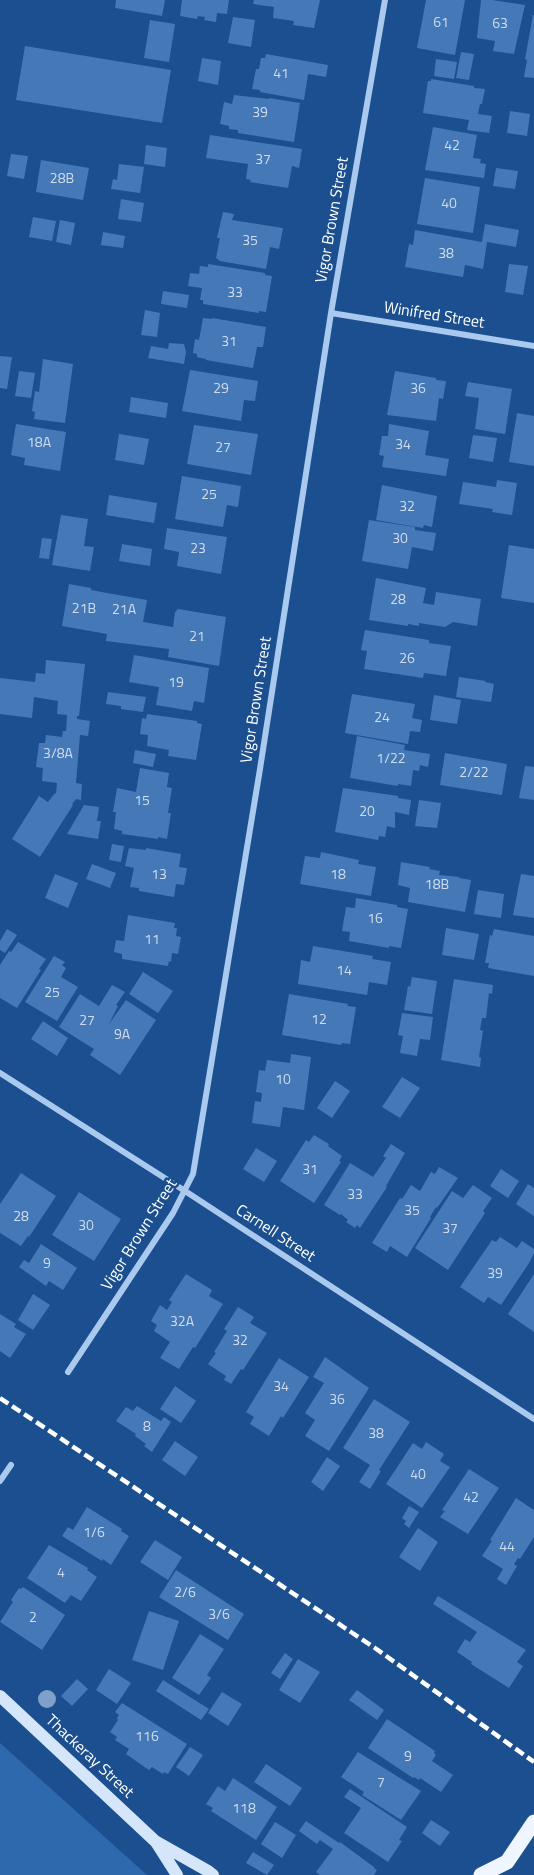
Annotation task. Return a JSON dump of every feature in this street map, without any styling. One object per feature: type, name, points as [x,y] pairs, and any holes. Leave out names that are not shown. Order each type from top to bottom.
[{"type":"main road","name":"Thackeray Street","points":[[0,1696],[155,1841],[213,1875]]},
{"type":"main road","points":[[481,1875],[506,1868],[534,1822]]},
{"type":"main road","name":"Thackeray Street","points":[[155,1841],[177,1875]]},
{"type":"street","name":"Vigor Brown Street","points":[[68,1372],[173,1214],[193,1174],[331,313],[385,0]]},
{"type":"street","name":"Winifred Street","points":[[331,313],[534,346]]},
{"type":"street","name":"Carnell Street","points":[[0,1073],[534,1419]]},
{"type":"street","points":[[0,1481],[11,1465]]},
{"type":"shaded area","points":[[0,1743],[147,1875],[0,1875]]},
{"type":"building","points":[[116,0],[165,0],[162,16],[115,8]]},
{"type":"building","points":[[182,0],[229,0],[227,14],[217,13],[216,22],[204,20],[205,17],[198,16],[197,19],[180,16]]},
{"type":"building","points":[[254,0],[320,0],[314,28],[293,25],[294,21],[273,18],[274,7],[253,4]]},
{"type":"building","points":[[426,0],[465,0],[455,55],[417,48]]},
{"type":"building","points":[[481,0],[525,5],[514,54],[493,51],[495,41],[477,38]]},
{"type":"building","points":[[534,15],[534,78],[524,77]]},
{"type":"building","points":[[233,17],[255,20],[251,47],[228,43]]},
{"type":"building","points":[[150,20],[175,24],[169,62],[144,58]]},
{"type":"building","points":[[25,46],[171,70],[162,123],[16,100]]},
{"type":"building","points":[[461,52],[474,54],[469,80],[456,78]]},
{"type":"building","points":[[266,54],[328,65],[326,77],[308,74],[304,100],[252,89],[256,69],[259,69],[261,58],[265,58]]},
{"type":"building","points":[[202,58],[221,61],[218,85],[198,81]]},
{"type":"building","points":[[436,59],[457,62],[454,79],[434,76]]},
{"type":"building","points":[[431,79],[485,89],[478,114],[492,116],[489,133],[467,130],[469,120],[423,113],[428,81]]},
{"type":"building","points":[[234,95],[300,103],[294,142],[238,133],[238,130],[229,129],[229,126],[220,124],[224,102],[232,104]]},
{"type":"building","points":[[510,111],[530,114],[527,136],[507,133]]},
{"type":"building","points":[[433,127],[477,135],[473,158],[481,159],[480,163],[486,164],[484,178],[425,170]]},
{"type":"building","points":[[210,135],[302,149],[299,168],[292,166],[288,188],[250,182],[251,180],[246,179],[248,164],[206,158]]},
{"type":"building","points":[[146,145],[167,148],[165,167],[144,164]]},
{"type":"building","points":[[11,154],[28,156],[24,179],[7,176]]},
{"type":"building","points":[[41,160],[89,168],[83,200],[36,192]]},
{"type":"building","points":[[119,164],[144,167],[140,193],[111,189],[113,179],[117,180]]},
{"type":"building","points":[[496,168],[518,171],[515,189],[493,186]]},
{"type":"building","points":[[425,178],[480,187],[473,233],[417,224]]},
{"type":"building","points":[[121,199],[144,203],[141,222],[118,219]]},
{"type":"building","points":[[223,212],[234,214],[232,220],[283,228],[279,249],[270,247],[266,269],[220,261],[216,258],[220,238],[217,238]]},
{"type":"building","points":[[33,217],[56,221],[52,241],[29,237]]},
{"type":"building","points":[[60,220],[75,223],[71,245],[56,242]]},
{"type":"building","points":[[485,224],[519,230],[516,247],[487,242],[483,269],[465,265],[463,277],[405,267],[409,244],[413,245],[415,230],[482,242]]},
{"type":"building","points":[[103,232],[125,236],[123,248],[101,245]]},
{"type":"building","points":[[208,264],[272,276],[266,312],[259,311],[259,313],[203,304],[203,300],[200,300],[202,288],[188,286],[190,273],[199,274],[200,266],[208,267]]},
{"type":"building","points":[[509,264],[528,266],[523,295],[505,292]]},
{"type":"building","points":[[163,291],[189,295],[187,308],[161,304]]},
{"type":"building","points":[[145,310],[160,313],[157,337],[141,335]]},
{"type":"building","points":[[203,318],[266,327],[263,347],[257,347],[253,368],[206,360],[193,353],[195,339],[199,340]]},
{"type":"building","points":[[169,343],[184,344],[186,352],[184,364],[148,358],[151,346],[168,349]]},
{"type":"building","points":[[0,356],[12,357],[7,389],[0,388]]},
{"type":"building","points":[[43,359],[73,364],[65,423],[34,419],[35,412],[32,411],[35,391],[39,392]]},
{"type":"building","points":[[190,370],[258,381],[255,401],[244,400],[241,421],[182,411]]},
{"type":"building","points":[[19,371],[35,373],[31,398],[15,396]]},
{"type":"building","points":[[395,371],[446,381],[443,399],[439,398],[436,421],[387,415]]},
{"type":"building","points":[[468,382],[512,389],[505,434],[475,429],[479,398],[465,396]]},
{"type":"building","points":[[131,397],[168,403],[166,418],[129,412]]},
{"type":"building","points":[[517,413],[534,416],[534,466],[509,462]]},
{"type":"building","points":[[16,424],[66,432],[60,471],[24,465],[25,458],[11,455]]},
{"type":"building","points":[[389,424],[429,431],[425,455],[449,459],[446,476],[382,467],[384,456],[379,455],[382,436],[388,436]]},
{"type":"building","points":[[194,425],[258,434],[251,475],[187,464]]},
{"type":"building","points":[[119,434],[149,439],[144,465],[115,460]]},
{"type":"building","points":[[473,435],[497,438],[493,462],[469,458]]},
{"type":"building","points":[[182,476],[241,486],[238,507],[227,505],[223,527],[175,519]]},
{"type":"building","points":[[497,480],[517,483],[512,515],[492,512],[493,509],[459,504],[463,482],[496,487]]},
{"type":"building","points":[[382,485],[437,496],[432,527],[424,525],[423,528],[376,520]]},
{"type":"building","points":[[109,495],[157,503],[154,523],[106,515]]},
{"type":"building","points":[[61,515],[88,519],[84,546],[94,547],[90,571],[52,565]]},
{"type":"building","points":[[369,520],[415,527],[415,530],[436,533],[433,551],[412,547],[408,569],[362,561]]},
{"type":"building","points":[[167,528],[227,537],[221,574],[177,566],[179,552],[164,549]]},
{"type":"building","points":[[42,538],[52,539],[49,559],[39,558]]},
{"type":"building","points":[[122,544],[152,549],[150,566],[119,561]]},
{"type":"building","points":[[509,545],[534,549],[534,603],[501,598]]},
{"type":"building","points":[[376,578],[426,588],[423,603],[434,605],[436,592],[481,599],[477,626],[453,622],[445,627],[419,623],[419,626],[408,624],[408,626],[369,620]]},
{"type":"building","points":[[69,584],[147,600],[143,622],[173,627],[175,612],[178,609],[226,617],[219,666],[168,657],[169,649],[106,641],[107,634],[62,626]]},
{"type":"building","points":[[365,630],[429,640],[429,643],[451,646],[446,676],[424,673],[423,678],[364,669],[367,651],[361,650]]},
{"type":"building","points":[[134,655],[209,668],[204,703],[194,701],[192,711],[156,705],[159,687],[129,682]]},
{"type":"building","points":[[46,660],[85,664],[77,719],[90,721],[88,736],[80,735],[76,783],[82,784],[81,800],[76,799],[72,804],[40,857],[12,839],[39,796],[48,802],[56,794],[57,783],[42,781],[43,768],[36,767],[39,743],[45,743],[46,735],[62,737],[63,731],[66,731],[67,715],[57,714],[58,701],[34,697],[32,718],[0,714],[0,678],[35,682],[36,673],[45,674]]},
{"type":"building","points":[[459,677],[494,684],[491,702],[456,697]]},
{"type":"building","points":[[108,692],[146,697],[143,712],[106,704]]},
{"type":"building","points":[[352,694],[415,704],[412,718],[422,720],[420,732],[410,731],[408,744],[345,733]]},
{"type":"building","points":[[434,695],[461,700],[457,724],[430,720]]},
{"type":"building","points":[[147,714],[197,721],[202,724],[196,760],[168,756],[169,750],[147,746],[148,735],[140,734],[142,718],[146,719]]},
{"type":"building","points":[[357,736],[405,745],[404,750],[430,754],[428,767],[420,765],[419,771],[413,770],[411,786],[350,778]]},
{"type":"building","points":[[135,750],[156,754],[153,767],[133,763]]},
{"type":"building","points":[[445,753],[507,764],[502,795],[440,785]]},
{"type":"building","points":[[525,766],[534,767],[534,800],[519,798]]},
{"type":"building","points":[[140,768],[169,773],[167,787],[172,788],[167,839],[122,834],[122,831],[114,829],[116,812],[113,812],[117,788],[136,792]]},
{"type":"building","points":[[343,788],[411,800],[409,815],[395,812],[395,828],[387,826],[385,837],[379,836],[378,840],[335,832]]},
{"type":"building","points":[[419,800],[441,803],[437,828],[415,826]]},
{"type":"building","points":[[84,805],[99,807],[97,821],[101,821],[98,839],[67,834]]},
{"type":"building","points":[[112,844],[124,846],[121,862],[109,860]]},
{"type":"building","points":[[129,848],[146,850],[146,848],[181,854],[179,867],[187,868],[184,885],[176,884],[174,897],[139,891],[139,888],[130,887],[134,868],[125,866]]},
{"type":"building","points":[[321,852],[359,860],[358,864],[376,867],[371,896],[300,884],[305,856],[320,858]]},
{"type":"building","points":[[401,862],[430,867],[429,869],[440,871],[439,875],[471,880],[465,912],[408,902],[410,888],[398,885]]},
{"type":"building","points":[[92,864],[116,873],[110,888],[86,879]]},
{"type":"building","points":[[55,874],[78,883],[68,908],[45,898]]},
{"type":"building","points":[[521,874],[534,876],[534,918],[513,915]]},
{"type":"building","points":[[478,890],[504,894],[501,918],[474,914]]},
{"type":"building","points":[[356,898],[408,909],[401,948],[349,941],[350,932],[342,931],[346,907],[355,908]]},
{"type":"building","points":[[128,915],[175,923],[176,936],[181,937],[178,954],[172,953],[168,966],[122,959],[122,954],[114,952],[116,940],[124,941]]},
{"type":"building","points":[[446,928],[479,934],[474,960],[442,955]]},
{"type":"building","points":[[7,929],[17,935],[5,953],[0,950],[0,941]]},
{"type":"building","points":[[494,929],[534,936],[534,976],[488,968],[489,963],[485,963],[490,935],[492,936]]},
{"type":"building","points":[[18,942],[46,959],[17,1008],[0,998],[0,965]]},
{"type":"building","points":[[313,946],[373,956],[372,959],[391,962],[387,985],[369,982],[367,995],[298,984],[301,960],[310,962]]},
{"type":"building","points":[[54,956],[65,962],[62,965],[66,968],[61,977],[78,987],[57,1021],[25,1002]]},
{"type":"building","points":[[143,972],[173,991],[158,1013],[129,994]]},
{"type":"building","points":[[412,977],[437,981],[432,1014],[404,1010]]},
{"type":"building","points":[[454,979],[493,985],[492,994],[489,993],[486,1018],[482,1018],[480,1030],[483,1031],[479,1057],[481,1058],[480,1067],[441,1060]]},
{"type":"building","points":[[112,985],[125,992],[116,1005],[118,1006],[109,1024],[126,1000],[156,1020],[120,1075],[90,1055],[94,1049],[59,1027],[80,994],[99,1006]]},
{"type":"building","points":[[289,994],[356,1007],[350,1044],[342,1043],[341,1045],[282,1035]]},
{"type":"building","points":[[402,1013],[433,1017],[430,1040],[420,1039],[417,1056],[400,1053],[403,1036],[398,1035]]},
{"type":"building","points":[[43,1021],[68,1038],[57,1056],[31,1039]]},
{"type":"building","points":[[291,1054],[311,1057],[304,1110],[283,1107],[280,1127],[252,1123],[255,1101],[261,1102],[262,1093],[256,1092],[259,1070],[265,1071],[267,1060],[290,1063]]},
{"type":"building","points":[[402,1077],[420,1088],[400,1118],[382,1107]]},
{"type":"building","points":[[335,1081],[350,1091],[332,1118],[317,1108]]},
{"type":"building","points":[[314,1135],[329,1144],[328,1146],[342,1156],[339,1161],[341,1162],[314,1203],[280,1181],[306,1140],[309,1142]]},
{"type":"building","points":[[391,1144],[405,1153],[387,1187],[360,1228],[357,1225],[355,1228],[346,1222],[348,1220],[341,1214],[324,1205],[350,1163],[373,1177],[386,1158],[383,1156]]},
{"type":"building","points":[[256,1148],[277,1161],[264,1182],[243,1169]]},
{"type":"building","points":[[439,1167],[458,1178],[436,1207],[407,1257],[390,1246],[387,1252],[372,1243],[400,1198],[402,1199],[411,1185],[420,1191],[431,1172],[435,1174]]},
{"type":"building","points":[[501,1169],[519,1181],[508,1198],[490,1186]]},
{"type":"building","points":[[21,1173],[56,1196],[21,1246],[0,1233],[0,1204]]},
{"type":"building","points":[[528,1184],[534,1188],[534,1216],[516,1204]]},
{"type":"building","points":[[473,1185],[492,1198],[483,1211],[485,1213],[448,1270],[415,1248],[452,1191],[463,1198]]},
{"type":"building","points":[[79,1192],[121,1219],[94,1261],[52,1235]]},
{"type":"building","points":[[500,1237],[517,1248],[522,1241],[534,1249],[529,1263],[501,1305],[488,1297],[484,1303],[460,1287],[492,1240],[496,1242]]},
{"type":"building","points":[[41,1244],[77,1268],[63,1290],[49,1281],[46,1286],[19,1267],[24,1260],[29,1263]]},
{"type":"building","points":[[186,1274],[212,1290],[209,1296],[223,1304],[179,1369],[160,1358],[170,1342],[154,1331],[157,1325],[151,1321],[160,1305],[167,1310],[172,1302],[169,1300]]},
{"type":"building","points":[[534,1274],[534,1332],[508,1314]]},
{"type":"building","points":[[33,1294],[50,1305],[33,1330],[18,1320]]},
{"type":"building","points":[[238,1307],[254,1317],[250,1323],[267,1333],[231,1384],[224,1380],[226,1376],[208,1364],[227,1331],[224,1329]]},
{"type":"building","points":[[0,1314],[16,1324],[14,1327],[26,1334],[10,1358],[0,1351]]},
{"type":"building","points":[[325,1357],[369,1388],[329,1451],[305,1436],[315,1420],[305,1413],[324,1383],[313,1377]]},
{"type":"building","points":[[279,1358],[309,1377],[269,1436],[250,1424],[254,1417],[246,1412]]},
{"type":"building","points":[[175,1386],[196,1401],[181,1423],[160,1409]]},
{"type":"building","points":[[374,1399],[410,1422],[379,1470],[381,1471],[370,1489],[359,1482],[370,1465],[343,1448]]},
{"type":"building","points":[[137,1406],[161,1421],[164,1417],[171,1422],[152,1452],[135,1436],[136,1434],[116,1421],[126,1407],[133,1411]]},
{"type":"building","points":[[175,1441],[198,1457],[185,1476],[162,1460]]},
{"type":"building","points":[[426,1442],[444,1454],[440,1461],[450,1467],[422,1508],[386,1484],[413,1443],[422,1449]]},
{"type":"building","points":[[327,1457],[340,1466],[323,1491],[311,1482]]},
{"type":"building","points":[[469,1469],[499,1488],[468,1534],[440,1517],[445,1511],[442,1510]]},
{"type":"building","points":[[516,1498],[534,1510],[534,1537],[520,1559],[518,1558],[514,1564],[517,1566],[506,1585],[497,1579],[503,1569],[482,1556]]},
{"type":"building","points":[[409,1506],[419,1512],[409,1528],[404,1524],[406,1521],[402,1518]]},
{"type":"building","points":[[87,1507],[129,1536],[111,1565],[62,1536],[68,1527],[73,1530]]},
{"type":"building","points":[[418,1528],[438,1542],[420,1571],[399,1557]]},
{"type":"building","points":[[155,1540],[182,1557],[168,1580],[140,1562]]},
{"type":"building","points":[[49,1545],[88,1568],[87,1570],[97,1577],[81,1601],[71,1595],[65,1603],[27,1578]]},
{"type":"building","points":[[176,1570],[244,1614],[228,1640],[159,1597]]},
{"type":"building","points":[[23,1587],[65,1615],[42,1650],[0,1622],[13,1602],[11,1600],[19,1588]]},
{"type":"building","points":[[438,1596],[526,1650],[517,1662],[523,1666],[509,1688],[471,1664],[472,1662],[457,1652],[465,1639],[470,1642],[477,1632],[433,1604]]},
{"type":"building","points":[[149,1611],[179,1621],[163,1670],[132,1660]]},
{"type":"building","points":[[200,1634],[224,1649],[207,1675],[211,1678],[199,1695],[172,1678]]},
{"type":"building","points":[[285,1653],[293,1659],[280,1679],[271,1673]]},
{"type":"building","points":[[298,1659],[320,1672],[300,1703],[279,1690]]},
{"type":"building","points":[[109,1669],[131,1683],[117,1704],[96,1690]]},
{"type":"building","points":[[77,1679],[88,1689],[72,1706],[61,1696]]},
{"type":"building","points":[[163,1680],[209,1709],[201,1720],[156,1691]]},
{"type":"building","points":[[357,1690],[384,1710],[377,1720],[349,1700]]},
{"type":"building","points":[[222,1692],[242,1704],[228,1726],[208,1713]]},
{"type":"building","points":[[122,1703],[187,1744],[168,1774],[164,1772],[163,1774],[152,1767],[149,1770],[126,1754],[129,1749],[115,1740],[117,1737],[110,1732],[118,1720],[119,1715],[115,1712]]},
{"type":"building","points":[[387,1719],[435,1751],[436,1755],[432,1761],[453,1775],[441,1792],[420,1778],[419,1780],[413,1778],[368,1748]]},
{"type":"building","points":[[190,1747],[203,1755],[189,1776],[176,1767]]},
{"type":"building","points":[[358,1752],[421,1791],[401,1820],[362,1795],[364,1792],[341,1777]]},
{"type":"building","points":[[266,1764],[302,1788],[290,1806],[254,1782]]},
{"type":"building","points":[[233,1778],[277,1807],[256,1840],[211,1811],[213,1808],[206,1804],[218,1786],[225,1791]]},
{"type":"building","points":[[350,1789],[407,1827],[399,1840],[402,1841],[388,1862],[344,1833],[361,1808],[344,1797]]},
{"type":"building","points":[[431,1820],[450,1832],[440,1846],[422,1833]]},
{"type":"building","points":[[306,1821],[374,1867],[377,1870],[374,1875],[320,1875],[316,1872],[333,1849],[320,1840],[317,1844],[299,1831]]},
{"type":"building","points":[[275,1822],[296,1835],[282,1858],[261,1844]]},
{"type":"building","points":[[253,1852],[274,1865],[267,1875],[246,1863]]},
{"type":"railway","points":[[0,1398],[375,1648],[534,1762]]}]
